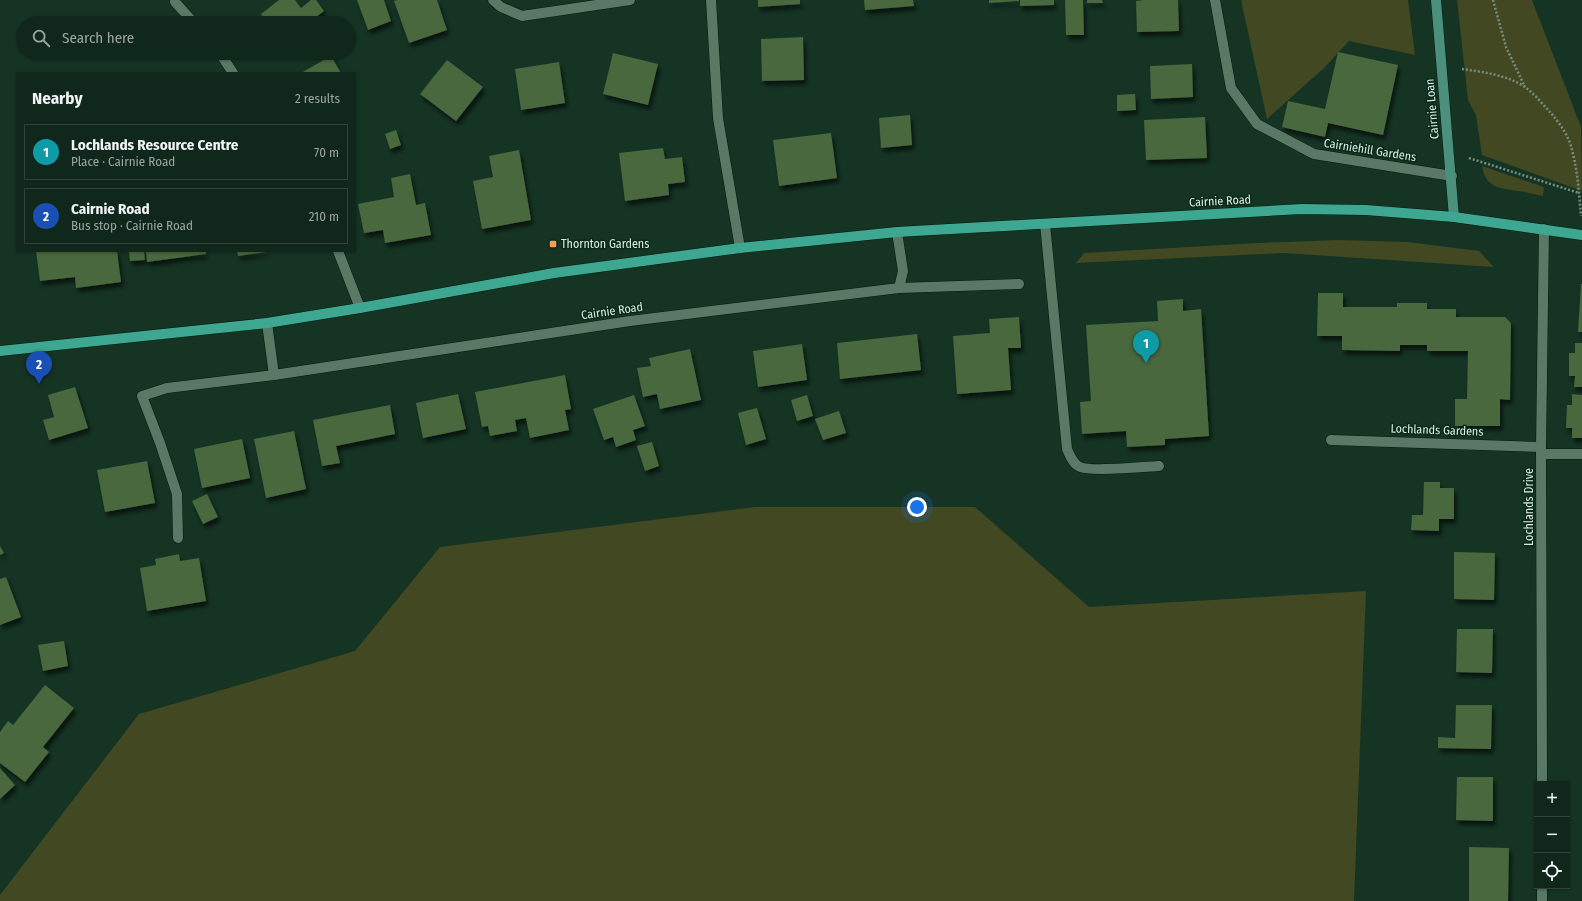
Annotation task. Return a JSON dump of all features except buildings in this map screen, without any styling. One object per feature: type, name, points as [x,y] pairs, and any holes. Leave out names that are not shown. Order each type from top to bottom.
[{"type":"main road","name":"Cairnie Road","points":[[0,352],[267,323],[554,273],[740,248],[897,232],[1302,209],[1366,210],[1454,216],[1582,235]]},
{"type":"street","points":[[493,0],[501,7],[522,16],[630,0]]},
{"type":"street","points":[[711,0],[718,118],[740,248]]},
{"type":"street","name":"Cairniehill Gardens","points":[[1215,0],[1231,88],[1257,124],[1314,154],[1452,176]]},
{"type":"street","name":"Cairnie Loan","points":[[1436,0],[1452,176],[1454,216]]},
{"type":"street","points":[[174,1],[188,16]]},
{"type":"street","points":[[225,60],[232,72]]},
{"type":"street","points":[[1045,224],[1067,449],[1073,461],[1080,467],[1096,469],[1159,466]]},
{"type":"street","name":"Lochlands Drive","points":[[1542,781],[1544,229]]},
{"type":"street","points":[[897,232],[903,271],[899,288]]},
{"type":"street","points":[[338,252],[360,308]]},
{"type":"street","name":"Cairnie Road","points":[[178,538],[177,494],[142,396],[167,388],[274,376],[630,321],[899,288],[1019,284]]},
{"type":"street","points":[[267,323],[274,376]]},
{"type":"street","name":"Lochlands Gardens","points":[[1331,440],[1542,450],[1582,454]]},
{"type":"street","points":[[1542,889],[1542,901]]},
{"type":"path","points":[[1493,0],[1506,47],[1525,87]]},
{"type":"path","points":[[1442,66],[1488,72],[1525,87],[1542,103],[1561,125],[1572,148],[1579,194],[1581,222]]},
{"type":"path","points":[[1449,152],[1579,194]]},
{"type":"green space","points":[[1241,0],[1408,0],[1415,55],[1349,41],[1324,68],[1267,119]]},
{"type":"green space","points":[[1457,0],[1532,0],[1581,127],[1582,191],[1482,155],[1476,115],[1468,100]]},
{"type":"green space","points":[[1482,166],[1544,187],[1543,196],[1494,186],[1487,179]]},
{"type":"green space","points":[[1339,240],[1408,242],[1479,251],[1494,267],[1284,253],[1076,263],[1084,253]]},
{"type":"green space","points":[[755,507],[975,507],[1089,607],[1366,591],[1354,901],[0,901],[0,895],[139,714],[355,651],[440,547]]},
{"type":"place","name":"Thornton Gardens","points":[[553,244]]},
{"type":"place","name":"Lochlands Resource Centre","points":[[1146,363]]},
{"type":"place","name":"Cairnie Road","points":[[39,384]]}]
